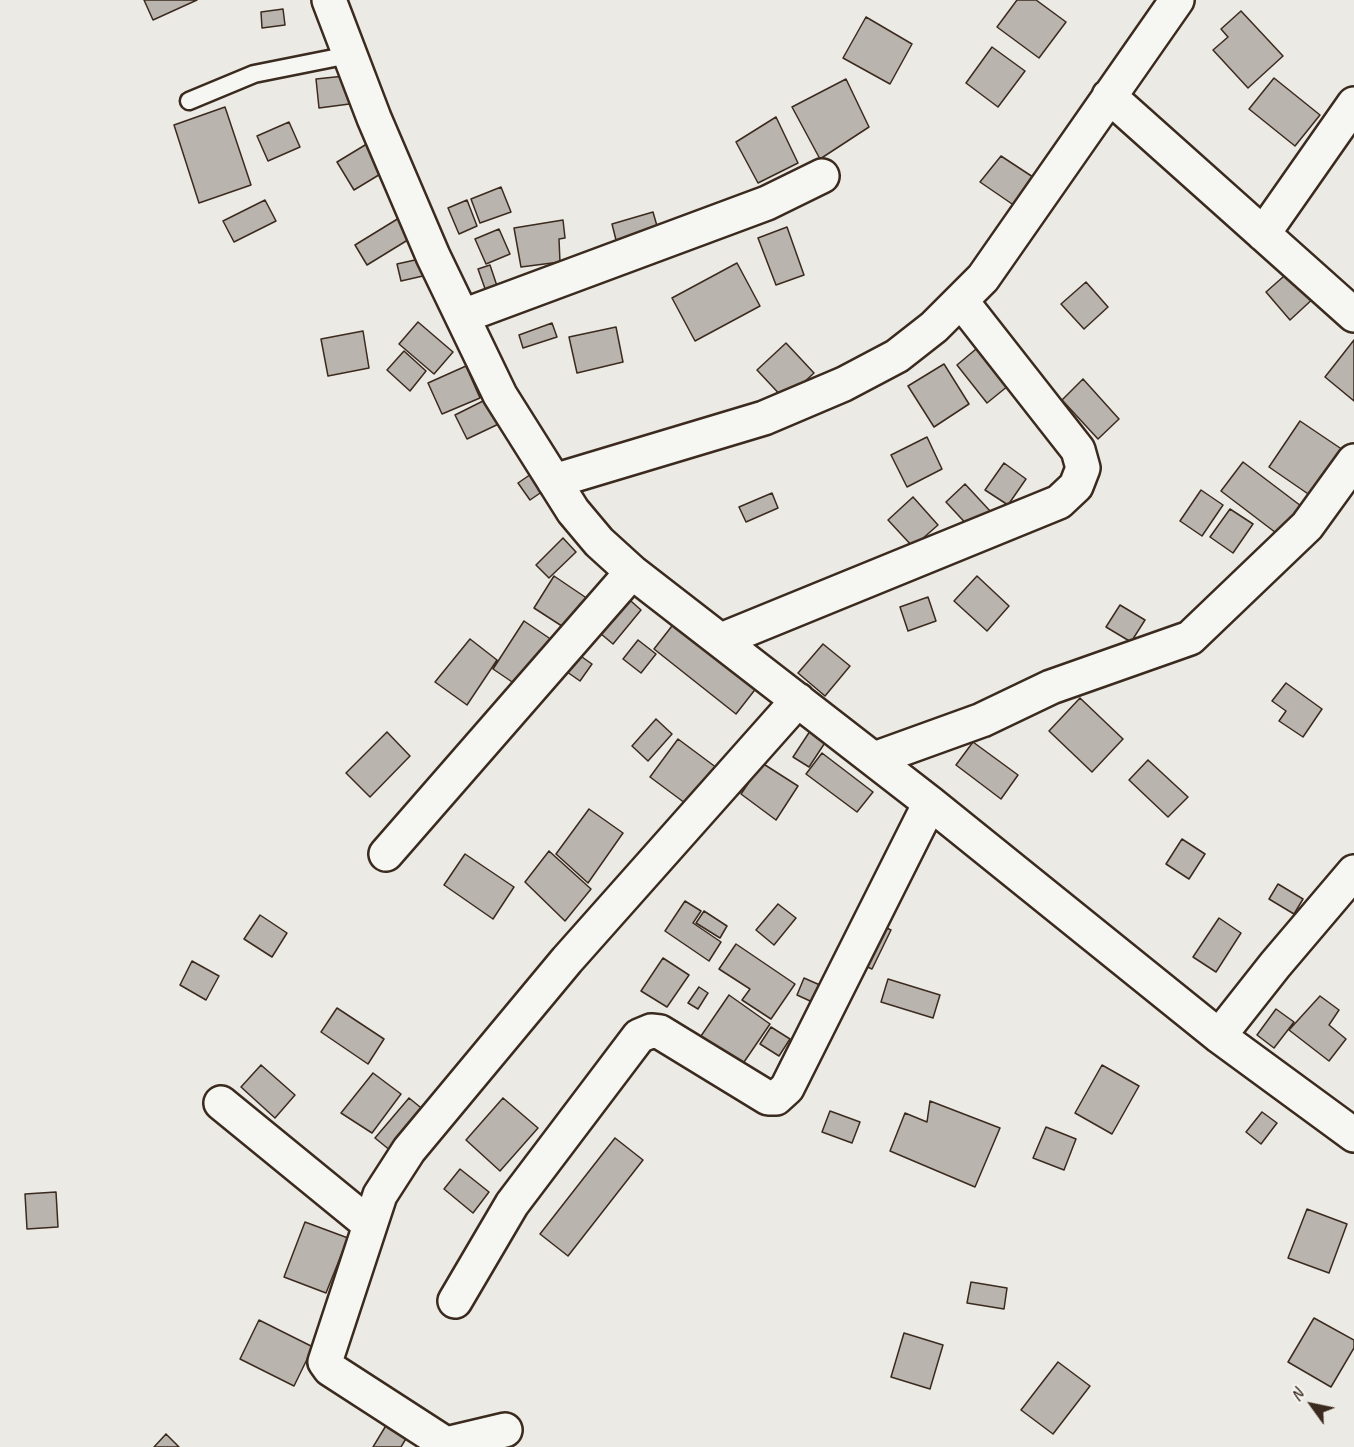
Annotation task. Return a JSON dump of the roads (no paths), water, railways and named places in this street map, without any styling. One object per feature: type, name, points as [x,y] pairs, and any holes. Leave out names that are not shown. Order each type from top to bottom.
[{"type":"street","points":[[329,0],[349,55],[433,256],[500,395],[554,481],[586,526],[632,572],[930,803],[1219,1036],[1354,1135]]},
{"type":"street","points":[[554,481],[764,418],[844,384],[897,356],[962,302],[983,278],[1177,0]]},
{"type":"street","points":[[1109,96],[1354,315]]},
{"type":"street","points":[[1263,234],[1354,104]]},
{"type":"street","points":[[463,316],[767,203],[822,176]]},
{"type":"street","points":[[721,640],[1059,502],[1076,486],[1083,468],[1078,450],[962,302]]},
{"type":"street","points":[[874,759],[982,720],[1051,687],[1190,638],[1307,526],[1354,461]]},
{"type":"street","points":[[386,854],[632,572]]},
{"type":"street","points":[[505,1430],[446,1444],[330,1369],[325,1362],[380,1195],[409,1150],[567,960],[798,700]]},
{"type":"street","points":[[455,1301],[512,1204],[639,1036],[651,1031],[660,1032],[768,1098],[776,1098],[787,1088],[930,803]]},
{"type":"street","points":[[1219,1036],[1275,965],[1354,872]]},
{"type":"street","points":[[221,1103],[369,1224]]},
{"type":"lane","points":[[189,101],[254,74],[349,55]]}]
